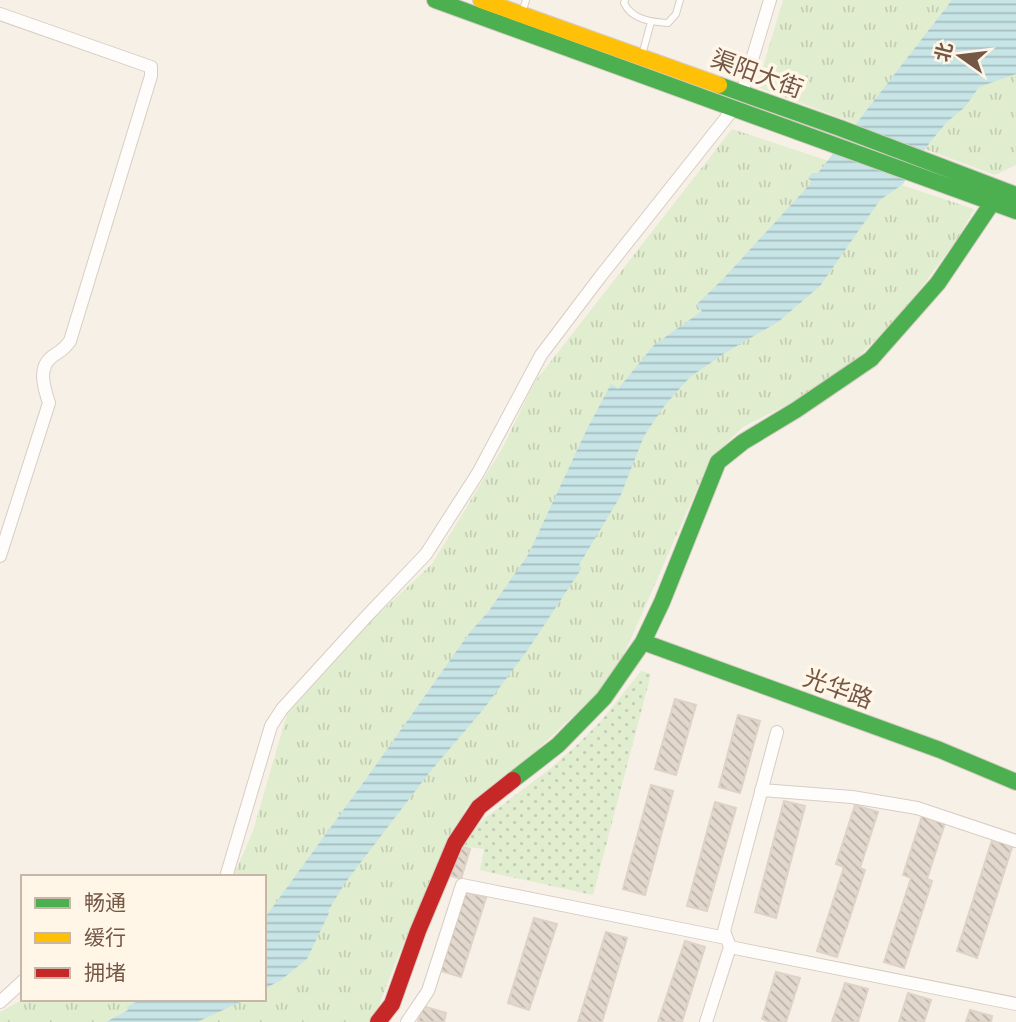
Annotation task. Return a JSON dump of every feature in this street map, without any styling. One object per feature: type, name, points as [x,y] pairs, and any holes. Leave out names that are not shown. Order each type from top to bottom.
[{"type":"street","name":"渠阳大街","points":[[435,0],[1016,212]]},
{"type":"street","name":"渠阳大街","points":[[481,0],[524,7],[641,57],[1013,190]]},
{"type":"street","points":[[742,93],[770,0]]},
{"type":"street","points":[[0,14],[151,67],[151,76],[70,341],[63,350],[50,357],[44,368],[43,384],[49,403],[0,556]]},
{"type":"street","points":[[227,875],[271,726],[282,709],[426,554],[478,473],[541,355],[734,108]]},
{"type":"street","points":[[378,1022],[392,1004],[418,931],[455,843],[479,807],[558,745],[604,698],[643,642],[662,603],[718,462],[743,442],[871,359],[938,283],[992,203]]},
{"type":"street","name":"光华路","points":[[643,642],[940,750],[1016,782]]},
{"type":"street","points":[[706,1022],[728,942],[724,931],[777,732]]},
{"type":"street","points":[[761,790],[852,797],[917,808],[1016,841]]},
{"type":"street","points":[[407,1022],[428,991],[462,885],[1016,1004]]},
{"type":"street","points":[[0,1002],[21,983]]},
{"type":"lane","points":[[625,0],[628,11],[651,22],[668,23],[676,14],[680,0]]},
{"type":"lane","points":[[641,57],[651,22]]},
{"type":"green space","points":[[783,0],[1016,0],[1016,165],[995,175],[757,87]]},
{"type":"green space","points":[[732,129],[974,209],[958,238],[903,312],[855,360],[802,397],[743,427],[710,459],[630,641],[608,683],[520,766],[466,808],[398,956],[377,1011],[369,1022],[0,1022],[0,1012],[21,1001],[266,1001],[266,875],[234,875],[253,831],[287,714],[373,619],[432,564],[503,447],[534,383]]},
{"type":"green space","points":[[641,671],[651,674],[593,895],[480,870],[484,849],[459,846],[484,819],[578,744],[601,721]]},
{"type":"water","points":[[952,0],[1016,0],[1016,74],[979,87],[965,107],[948,121],[930,142],[903,184],[880,200],[820,286],[778,322],[690,377],[665,405],[644,436],[620,497],[579,565],[582,568],[527,651],[345,883],[328,911],[307,959],[281,980],[266,988],[266,916],[528,555],[611,384],[618,389],[654,345],[702,311],[696,305],[812,182],[808,178],[812,173],[818,173]]},
{"type":"water","points":[[138,1001],[243,1001],[197,1022],[106,1022],[128,1010],[127,1007]]},
{"type":"building","points":[[675,699],[696,705],[676,775],[655,769]]},
{"type":"building","points":[[738,715],[760,721],[740,793],[719,787]]},
{"type":"building","points":[[651,785],[673,791],[645,895],[623,889]]},
{"type":"building","points":[[784,801],[805,806],[776,918],[755,912]]},
{"type":"building","points":[[715,802],[736,808],[707,911],[687,906]]},
{"type":"building","points":[[855,805],[878,812],[860,868],[865,870],[837,957],[817,951],[844,867],[836,864]]},
{"type":"building","points":[[922,816],[945,823],[927,879],[932,881],[904,968],[884,962],[911,878],[903,875]]},
{"type":"building","points":[[993,837],[1013,844],[977,958],[957,951]]},
{"type":"building","points":[[459,846],[470,849],[461,879],[449,875]]},
{"type":"building","points":[[463,891],[486,898],[461,977],[438,970]]},
{"type":"building","points":[[534,918],[557,924],[529,1010],[508,1003]]},
{"type":"building","points":[[606,932],[627,938],[602,1022],[578,1022]]},
{"type":"building","points":[[685,941],[705,947],[682,1022],[658,1022]]},
{"type":"building","points":[[776,972],[800,978],[786,1022],[762,1019]]},
{"type":"building","points":[[845,983],[868,989],[858,1022],[832,1022]]},
{"type":"building","points":[[908,993],[931,1000],[924,1022],[899,1022]]},
{"type":"building","points":[[423,1006],[446,1013],[444,1022],[418,1022]]},
{"type":"building","points":[[970,1010],[992,1016],[991,1022],[966,1022]]},
{"type":"traffic: fast","points":[[435,0],[1016,211]]},
{"type":"traffic: fast","points":[[719,85],[1016,195]]},
{"type":"traffic: fast","points":[[513,780],[558,745],[604,698],[643,642],[662,602],[718,462],[743,442],[871,359],[938,283],[992,203]]},
{"type":"traffic: fast","points":[[643,642],[940,750],[1016,782]]},
{"type":"traffic: slow","points":[[481,0],[719,85]]},
{"type":"traffic: jam","points":[[378,1022],[392,1004],[418,931],[455,843],[479,807],[513,780]]}]
